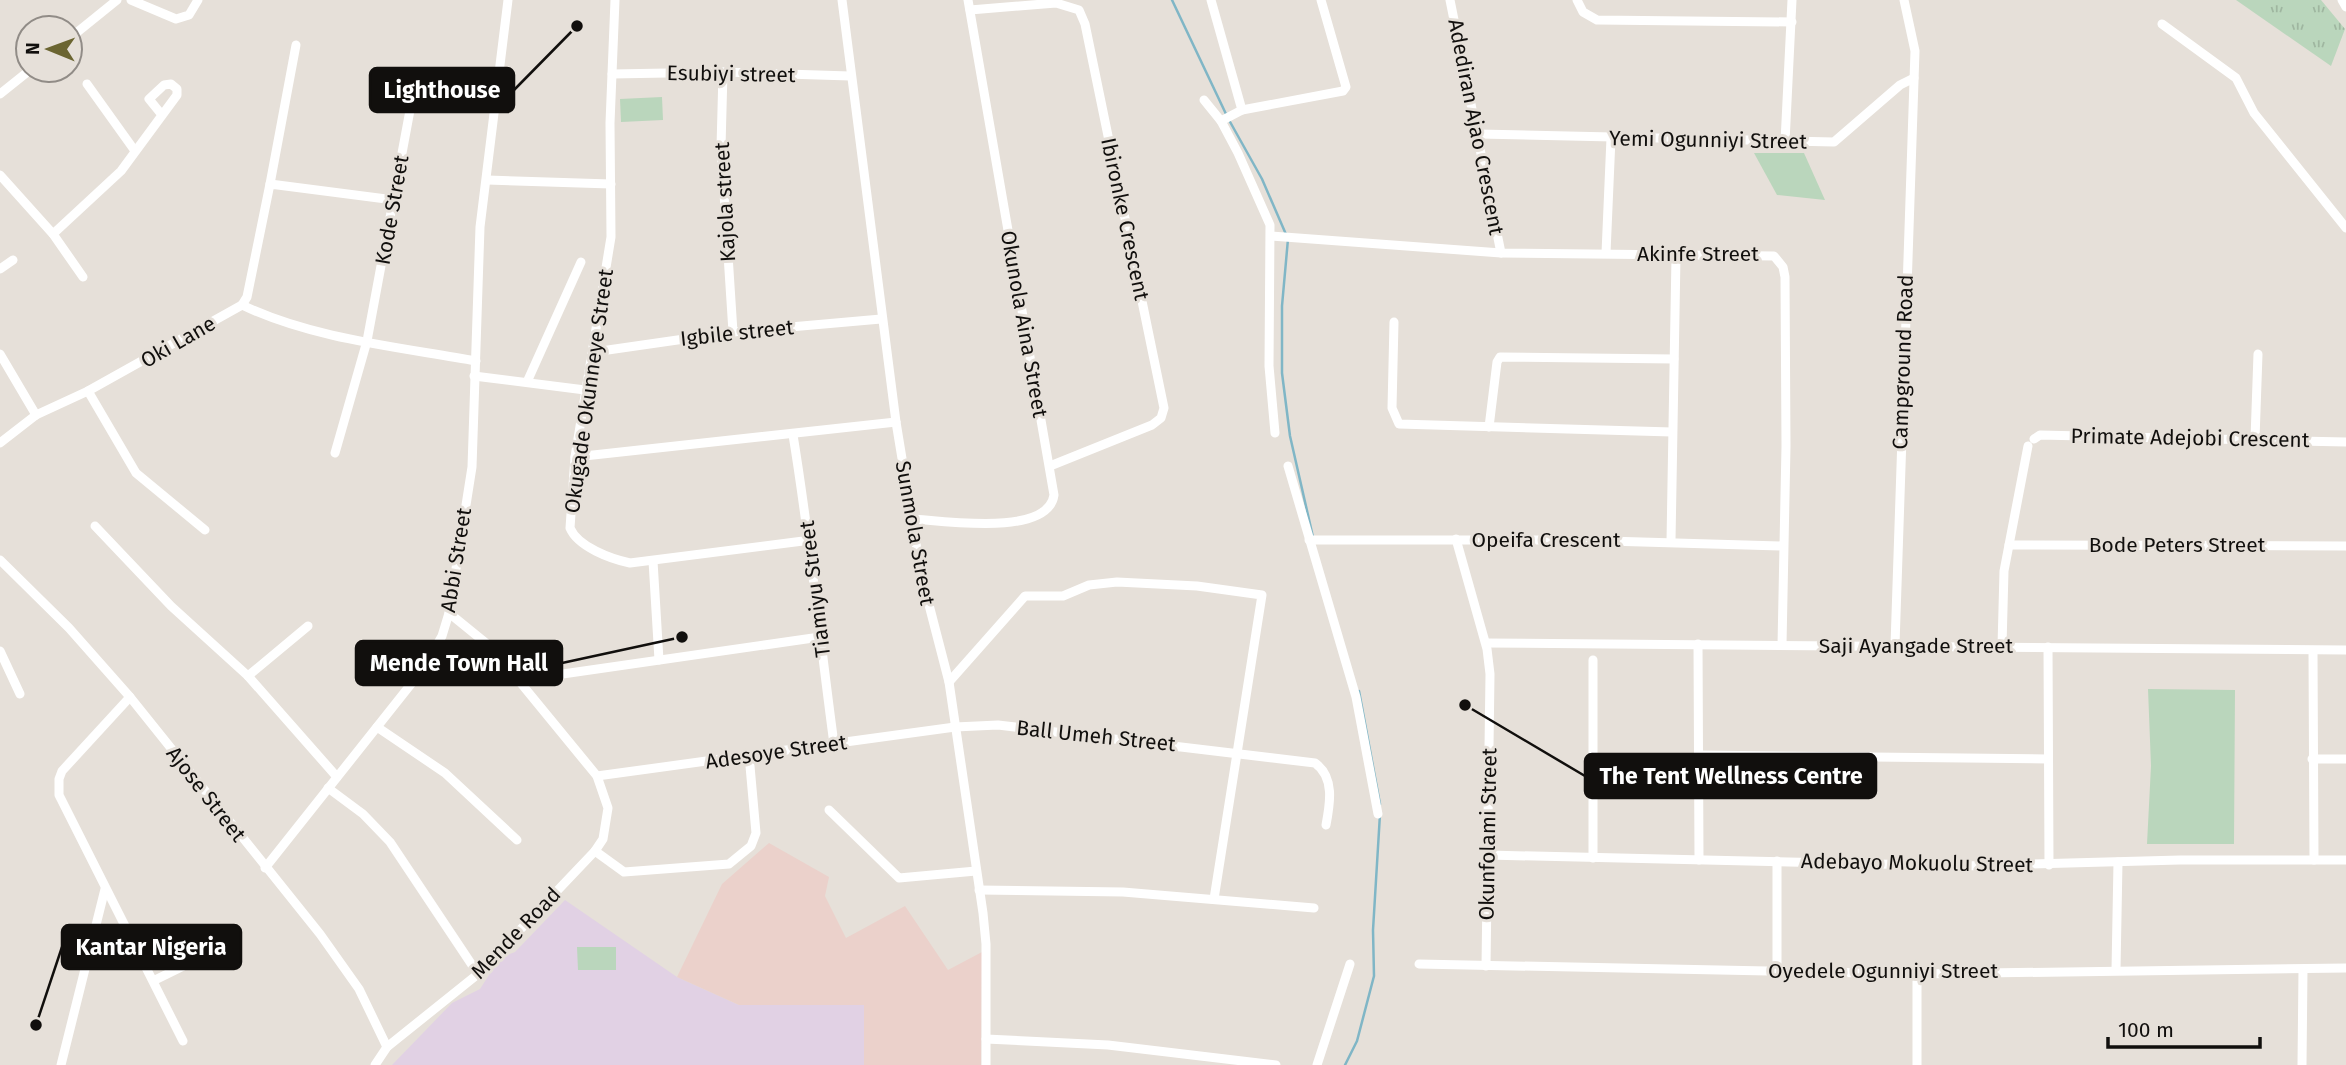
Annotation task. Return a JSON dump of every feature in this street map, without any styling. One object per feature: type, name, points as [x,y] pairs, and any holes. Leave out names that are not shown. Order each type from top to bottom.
[{"type":"street","points":[[84,27],[117,0]]},
{"type":"street","points":[[131,0],[176,19],[189,15],[198,0]]},
{"type":"street","name":"Abbi Street","points":[[265,868],[424,669],[442,636],[449,613],[472,467],[480,226],[488,180],[508,0]]},
{"type":"street","name":"Okugade Okunneye Street","points":[[615,0],[611,237],[575,457],[569,517],[573,536],[616,560],[630,563],[811,540]]},
{"type":"street","name":"Sunmola Street","points":[[842,0],[896,422],[931,622],[949,682],[979,890],[986,944],[986,1065]]},
{"type":"street","points":[[1211,0],[1242,110]]},
{"type":"street","points":[[1226,119],[1242,110],[1343,91],[1346,87],[1321,0]]},
{"type":"street","name":"Adediran Ajao Crescent","points":[[1450,0],[1502,253]]},
{"type":"street","points":[[1577,0],[1583,12],[1597,20],[1792,22]]},
{"type":"street","points":[[1785,142],[1792,0]]},
{"type":"street","points":[[1904,0],[1915,51],[1914,78]]},
{"type":"street","points":[[2342,0],[2346,7]]},
{"type":"street","name":"Ibironke Crescent","points":[[969,5],[1056,3],[1079,10],[1085,24],[1164,408],[1161,418],[1152,425],[1050,466]]},
{"type":"street","name":"Okunola Aina Street","points":[[913,519],[986,524],[1036,519],[1053,503],[1050,466],[969,5]]},
{"type":"street","points":[[2162,24],[2236,78],[2254,113],[2346,228]]},
{"type":"street","points":[[296,45],[247,297],[243,305],[271,318],[367,341],[476,361]]},
{"type":"street","name":"Esubiyi street","points":[[612,74],[723,72],[850,76]]},
{"type":"street","name":"Kajola street","points":[[723,72],[721,147],[733,332]]},
{"type":"street","name":"Kode Street","points":[[335,453],[367,341],[416,78]]},
{"type":"street","name":"Yemi Ogunniyi Street","points":[[1479,134],[1834,142],[1900,85],[1914,78]]},
{"type":"street","name":"Campground Road","points":[[1895,645],[1914,78]]},
{"type":"street","points":[[0,94],[14,83]]},
{"type":"street","points":[[87,84],[135,151]]},
{"type":"street","points":[[1204,100],[1226,119],[1275,235],[1269,366],[1275,433]]},
{"type":"street","points":[[53,233],[121,171],[162,115]]},
{"type":"street","points":[[1606,253],[1611,138]]},
{"type":"street","points":[[0,175],[53,233],[83,276]]},
{"type":"street","points":[[488,180],[611,184]]},
{"type":"street","points":[[270,184],[394,200]]},
{"type":"street","name":"Akinfe Street","points":[[1275,235],[1502,253],[1774,256],[1783,267],[1786,433],[1782,645]]},
{"type":"street","points":[[1671,541],[1676,256]]},
{"type":"street","points":[[0,269],[13,260]]},
{"type":"street","points":[[527,382],[581,262]]},
{"type":"street","name":"Oki Lane","points":[[0,443],[36,415],[88,391],[243,305]]},
{"type":"street","name":"Igbile street","points":[[594,352],[733,332],[881,319]]},
{"type":"street","points":[[1394,322],[1392,408],[1399,424],[1672,432]]},
{"type":"street","points":[[0,354],[36,415]]},
{"type":"street","points":[[2255,439],[2258,354]]},
{"type":"street","points":[[1489,427],[1496,362],[1500,357],[1674,359]]},
{"type":"street","points":[[474,376],[585,390]]},
{"type":"street","points":[[88,391],[136,472],[205,530]]},
{"type":"street","points":[[575,457],[896,422]]},
{"type":"street","name":"Tiamiyu Street","points":[[793,435],[811,540],[834,744]]},
{"type":"street","name":"Primate Adejobi Crescent","points":[[2009,545],[2031,442],[2040,435],[2346,442]]},
{"type":"street","points":[[1288,466],[1313,540],[1356,697],[1378,814]]},
{"type":"street","points":[[95,526],[171,606],[248,676],[337,777]]},
{"type":"street","name":"Okunfolami Street","points":[[1456,539],[1486,643],[1490,709],[1486,966]]},
{"type":"street","name":"Opeifa Crescent","points":[[1313,540],[1671,541],[1783,545]]},
{"type":"street","points":[[2002,646],[2004,571],[2009,545]]},
{"type":"street","name":"Bode Peters Street","points":[[2009,545],[2346,546]]},
{"type":"street","name":"Ajose Street","points":[[0,561],[69,628],[130,698],[341,961],[359,989],[387,1047]]},
{"type":"street","points":[[653,561],[659,660]]},
{"type":"street","points":[[949,682],[1025,596],[1063,596],[1089,585],[1117,582],[1173,584],[1259,593],[1264,601],[1214,899]]},
{"type":"street","points":[[449,613],[492,648],[521,680],[597,776]]},
{"type":"street","points":[[248,676],[308,626]]},
{"type":"street","points":[[521,680],[820,637]]},
{"type":"street","name":"Saji Ayangade Street","points":[[1486,643],[2346,650]]},
{"type":"street","points":[[1698,644],[1699,860]]},
{"type":"street","points":[[2048,647],[2049,865]]},
{"type":"street","points":[[0,651],[20,694]]},
{"type":"street","points":[[2313,651],[2314,860]]},
{"type":"street","points":[[1592,858],[1593,660]]},
{"type":"street","points":[[130,698],[59,779],[61,802],[155,980],[183,1041]]},
{"type":"street","name":"Ball Umeh Street","points":[[955,727],[998,725],[1315,762],[1324,769],[1329,778],[1326,825]]},
{"type":"street","points":[[377,727],[445,773],[517,840]]},
{"type":"street","name":"Adesoye Street","points":[[597,776],[955,727]]},
{"type":"street","points":[[595,851],[624,872],[729,864],[751,846],[756,833],[749,755]]},
{"type":"street","points":[[1699,755],[2048,759]]},
{"type":"street","points":[[2312,759],[2346,759]]},
{"type":"street","name":"Mende Road","points":[[375,1065],[387,1047],[478,974],[595,851],[603,839],[608,808],[597,776]]},
{"type":"street","points":[[328,789],[363,814],[390,842],[478,974]]},
{"type":"street","points":[[829,810],[899,878],[976,871]]},
{"type":"street","name":"Adebayo Mokuolu Street","points":[[1488,855],[2049,865],[2346,860]]},
{"type":"street","points":[[1777,861],[1777,971]]},
{"type":"street","points":[[2116,970],[2118,862]]},
{"type":"street","points":[[61,1065],[105,889]]},
{"type":"street","points":[[979,890],[1078,890],[1314,908]]},
{"type":"street","points":[[155,980],[212,952]]},
{"type":"street","points":[[1317,1065],[1350,964]]},
{"type":"street","name":"Oyedele Ogunniyi Street","points":[[1419,964],[1917,974],[2346,968]]},
{"type":"street","points":[[2302,1065],[2303,969]]},
{"type":"street","points":[[1917,974],[1917,1065]]},
{"type":"street","points":[[986,1039],[1108,1045],[1276,1065]]},
{"type":"shaded area","points":[[769,843],[829,877],[825,896],[846,938],[905,906],[948,970],[982,952],[981,1065],[864,1065],[864,1005],[739,1005],[677,977],[722,884]]},
{"type":"shaded area","points":[[565,900],[677,977],[739,1005],[864,1005],[864,1065],[392,1065],[452,1003],[480,989],[500,958],[515,952]]},
{"type":"green space","points":[[2236,0],[2321,0],[2345,29],[2331,66]]},
{"type":"green space","points":[[662,97],[663,120],[621,122],[620,99]]},
{"type":"green space","points":[[1754,153],[1804,153],[1825,200],[1777,195]]},
{"type":"green space","points":[[2148,689],[2235,690],[2234,844],[2147,844],[2151,766]]},
{"type":"green space","points":[[577,947],[616,947],[616,970],[578,970]]},
{"type":"waterway","points":[[1172,0],[1226,114]]},
{"type":"waterway","points":[[1229,120],[1262,179],[1288,239],[1282,306],[1282,373],[1290,436],[1313,537]]},
{"type":"waterway","points":[[1359,691],[1380,804]]},
{"type":"waterway","points":[[1345,1065],[1357,1041],[1374,976],[1373,930],[1380,814]]},
{"type":"place","name":"Lighthouse","points":[[577,26]]},
{"type":"place","name":"Mende Town Hall","points":[[682,637]]},
{"type":"place","name":"The Tent Wellness Centre","points":[[1465,705]]},
{"type":"place","name":"Kantar Nigeria","points":[[36,1025]]}]
